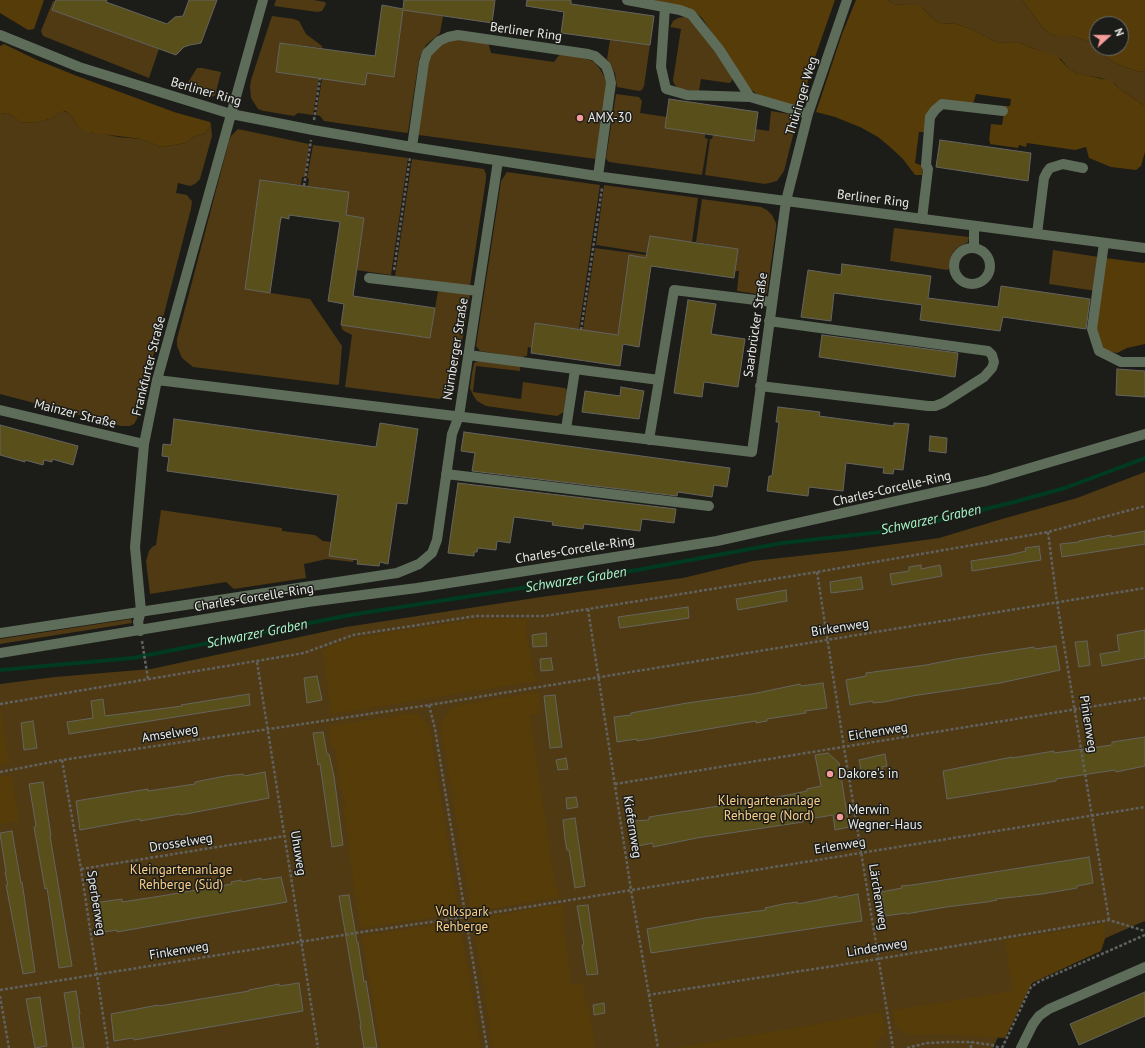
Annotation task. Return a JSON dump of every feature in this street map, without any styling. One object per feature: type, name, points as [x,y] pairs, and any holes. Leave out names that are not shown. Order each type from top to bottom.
[{"type":"street","name":"Frankfurter Straße","points":[[140,631],[138,622],[141,611],[135,547],[144,444],[158,380],[263,0]]},
{"type":"street","points":[[628,0],[691,14],[719,49],[750,97]]},
{"type":"street","name":"Thüringer Weg","points":[[786,201],[808,114],[847,0]]},
{"type":"street","points":[[665,7],[661,67],[666,89],[687,95],[750,97],[808,114]]},
{"type":"street","name":"Berliner Ring","points":[[0,35],[80,67],[231,114],[412,147],[601,177],[1145,248]]},
{"type":"street","name":"Berliner Ring","points":[[412,147],[424,62],[427,54],[439,41],[458,35],[588,54],[595,56],[606,66],[611,83],[601,177]]},
{"type":"street","points":[[922,219],[928,169],[926,165],[930,117],[935,110],[942,104],[1003,111]]},
{"type":"street","name":"Nürnberger Straße","points":[[141,611],[396,573],[419,564],[432,553],[437,540],[452,434],[459,416],[498,161]]},
{"type":"street","points":[[1037,234],[1044,178],[1047,172],[1050,168],[1063,164],[1083,168]]},
{"type":"street","name":"Saarbrücker Straße","points":[[649,440],[752,452],[786,201]]},
{"type":"street","points":[[974,226],[974,247]]},
{"type":"street","points":[[1104,243],[1092,330],[1099,351],[1121,362],[1145,362]]},
{"type":"street","points":[[369,278],[478,290]]},
{"type":"street","points":[[158,380],[649,440],[674,290],[772,302]]},
{"type":"street","points":[[760,386],[935,406],[984,377],[992,368],[994,362],[992,355],[988,351],[769,321]]},
{"type":"street","points":[[468,355],[659,380]]},
{"type":"street","points":[[566,429],[575,370]]},
{"type":"street","name":"Mainzer Straße","points":[[0,410],[144,444]]},
{"type":"street","name":"Charles-Corcelle-Ring","points":[[0,653],[308,602],[417,588],[717,541],[986,481],[1145,434]]},
{"type":"street","points":[[446,474],[709,506]]},
{"type":"street","points":[[0,633],[141,611]]},
{"type":"street","points":[[1021,1048],[1033,1024],[1049,1009],[1145,967]]},
{"type":"path","points":[[394,271],[412,147]]},
{"type":"path","points":[[581,330],[601,177]]},
{"type":"path","points":[[0,704],[304,653],[353,635],[368,632],[476,616],[546,616],[817,572],[1048,532],[1145,506]]},
{"type":"path","name":"Pinienweg","points":[[1048,532],[1057,602],[1076,709],[1109,920]]},
{"type":"path","name":"Lärchenweg","points":[[817,572],[860,853],[893,1048]]},
{"type":"path","name":"Birkenweg","points":[[429,704],[1145,588]]},
{"type":"path","name":"Kiefernweg","points":[[588,609],[631,890],[658,1048]]},
{"type":"path","points":[[144,648],[148,680]]},
{"type":"path","name":"Uhuweg","points":[[257,662],[302,942],[317,1048]]},
{"type":"path","name":"Eichenweg","points":[[615,784],[1145,698]]},
{"type":"path","points":[[429,704],[435,729],[487,1048]]},
{"type":"path","name":"Amselweg","points":[[0,772],[62,760],[429,704]]},
{"type":"path","name":"Sperberweg","points":[[62,760],[81,869],[108,1048]]},
{"type":"path","name":"Erlenweg","points":[[465,917],[1145,806]]},
{"type":"path","name":"Drosselweg","points":[[81,869],[285,836]]},
{"type":"path","name":"Finkenweg","points":[[0,990],[465,917]]},
{"type":"path","points":[[1109,920],[1145,931]]},
{"type":"path","name":"Lindenweg","points":[[648,995],[878,959],[1109,920]]},
{"type":"path","points":[[907,1048],[927,1043],[971,1042],[1001,1048],[1031,987],[1040,981],[1145,935]]},
{"type":"path","points":[[0,996],[9,1048]]},
{"type":"path","points":[[970,1048],[971,1042]]},
{"type":"green space","points":[[276,0],[314,0],[325,2],[326,4],[322,11],[317,12],[274,6]]},
{"type":"green space","points":[[887,0],[1022,0],[1042,27],[1049,33],[1056,36],[1073,36],[1089,42],[1089,56],[1105,56],[1117,64],[1139,72],[1145,70],[1145,106],[1115,84],[1101,78],[1076,73],[1069,69],[1061,59],[1017,42],[998,43],[971,29],[957,24],[939,23],[923,8],[906,4],[895,5]]},
{"type":"green space","points":[[53,1],[55,1],[52,10],[159,49],[149,78],[43,36],[41,31]]},
{"type":"green space","points":[[403,10],[443,16],[440,33],[426,45],[419,59],[408,132],[324,121],[320,116],[316,115],[322,79],[367,73],[394,77]]},
{"type":"green space","points":[[272,16],[299,21],[306,34],[322,46],[322,48],[281,43],[276,72],[319,78],[313,115],[298,113],[294,116],[264,111],[258,109],[251,98],[251,80]]},
{"type":"green space","points":[[688,17],[697,24],[733,78],[731,82],[701,79],[699,91],[679,89],[674,84],[673,80],[681,29],[670,27],[673,21]]},
{"type":"green space","points":[[458,39],[488,42],[491,53],[554,62],[560,54],[583,57],[594,62],[605,78],[607,88],[596,159],[419,135],[418,132],[429,58],[439,45]]},
{"type":"green space","points":[[610,40],[650,45],[644,86],[642,90],[639,91],[617,87],[615,73],[607,59]]},
{"type":"green space","points":[[197,68],[221,72],[215,96],[207,97],[184,89]]},
{"type":"green space","points":[[616,94],[639,97],[642,101],[640,113],[667,117],[665,128],[705,134],[705,138],[708,139],[702,175],[609,162],[606,158]]},
{"type":"green space","points":[[63,111],[69,113],[78,126],[92,133],[141,139],[161,147],[186,143],[193,137],[205,133],[211,125],[212,136],[200,179],[195,184],[190,186],[178,183],[176,193],[187,195],[192,201],[191,209],[137,419],[134,424],[130,426],[121,426],[0,394],[0,114],[8,113],[20,122],[35,123],[53,118],[58,113]]},
{"type":"green space","points":[[771,111],[789,114],[797,120],[784,171],[777,181],[765,184],[705,175],[710,139],[712,139],[713,135],[754,141],[756,129],[769,131]]},
{"type":"green space","points":[[238,129],[309,144],[305,177],[302,177],[301,185],[260,180],[256,210],[284,214],[280,222],[255,218],[245,289],[310,299],[342,346],[339,384],[337,385],[193,367],[182,358],[177,346],[177,339],[229,141],[231,136]]},
{"type":"green space","points":[[313,145],[408,158],[391,275],[356,270],[364,218],[346,215],[349,192],[308,186],[309,179],[307,178]]},
{"type":"green space","points":[[412,159],[484,169],[486,179],[470,286],[395,276]]},
{"type":"green space","points":[[507,172],[600,185],[579,329],[536,323],[532,348],[528,347],[527,356],[524,356],[524,358],[480,351],[476,346],[501,181]]},
{"type":"green space","points":[[604,185],[698,198],[692,242],[650,236],[647,253],[596,245]]},
{"type":"green space","points":[[702,199],[761,207],[772,215],[776,223],[776,228],[767,293],[763,295],[737,291],[739,271],[735,271],[738,249],[696,242]]},
{"type":"green space","points":[[894,228],[969,237],[968,242],[954,251],[951,256],[949,269],[947,270],[890,261]]},
{"type":"green space","points":[[595,248],[647,255],[646,258],[629,256],[618,335],[583,330]]},
{"type":"green space","points":[[1053,250],[1099,257],[1096,291],[1049,284]]},
{"type":"green space","points":[[438,291],[470,294],[455,385],[452,391],[448,395],[439,399],[345,387],[352,335],[344,331],[341,325],[430,338]]},
{"type":"green space","points":[[478,361],[520,366],[520,371],[476,366],[473,392],[521,399],[523,382],[565,388],[567,390],[564,412],[557,416],[486,406],[477,401],[470,388],[474,363]]},
{"type":"green space","points":[[1145,472],[1145,921],[1027,973],[993,1048],[0,1048],[0,684],[55,677],[151,669],[346,627],[541,597],[683,578],[753,561],[844,551],[939,538],[1077,498]]},
{"type":"green space","points":[[161,510],[282,528],[282,531],[315,535],[323,541],[332,542],[330,556],[354,559],[353,562],[327,559],[304,564],[306,578],[234,589],[226,582],[150,594],[146,561],[149,551],[156,545]]},
{"type":"green space","points":[[131,619],[132,623],[0,644],[0,639]]},
{"type":"shaded area","points":[[0,0],[44,0],[34,29],[28,30],[0,13]]},
{"type":"shaded area","points":[[653,0],[835,0],[815,57],[800,108],[761,96],[748,87],[702,18],[694,11]]},
{"type":"shaded area","points":[[856,0],[887,0],[895,5],[906,4],[921,6],[939,23],[957,24],[971,29],[998,43],[1017,42],[1057,56],[1069,69],[1076,73],[1111,81],[1145,106],[1145,152],[1141,166],[1136,170],[1111,167],[1089,158],[1086,147],[1075,150],[1027,143],[1026,147],[1019,145],[1018,148],[990,144],[991,124],[1002,125],[1005,106],[1010,106],[1011,99],[976,94],[972,104],[942,101],[924,132],[919,132],[915,163],[923,166],[922,175],[915,175],[903,159],[878,137],[860,127],[835,117],[816,112],[842,34]]},
{"type":"shaded area","points":[[1022,0],[1145,0],[1145,70],[1139,72],[1117,64],[1105,56],[1129,56],[1129,16],[1089,16],[1089,42],[1073,36],[1056,36],[1049,33],[1042,27]]},
{"type":"shaded area","points":[[4,44],[37,60],[77,76],[174,112],[210,122],[211,125],[205,133],[193,137],[186,143],[161,147],[141,139],[86,132],[78,126],[69,113],[65,111],[58,113],[53,118],[35,123],[20,122],[8,113],[0,114],[0,46]]},
{"type":"shaded area","points":[[1106,258],[1145,262],[1145,344],[1127,348],[1117,353],[1101,350],[1093,330]]},
{"type":"shaded area","points":[[476,619],[527,619],[526,633],[534,675],[538,681],[332,714],[324,665],[323,649],[354,638]]},
{"type":"shaded area","points":[[538,692],[541,713],[530,715],[554,877],[560,897],[471,912],[441,726],[442,722],[450,709],[454,706]]},
{"type":"shaded area","points":[[0,707],[9,764],[0,765]]},
{"type":"shaded area","points":[[411,713],[417,714],[422,718],[430,730],[459,914],[361,928],[343,809],[345,806],[343,793],[340,789],[335,748],[332,749],[328,726]]},
{"type":"shaded area","points":[[12,775],[19,821],[0,824],[0,777]]},
{"type":"shaded area","points":[[562,904],[570,985],[583,983],[586,1002],[588,1002],[595,1048],[493,1048],[473,919]]},
{"type":"shaded area","points":[[460,921],[481,1048],[381,1048],[362,936]]},
{"type":"shaded area","points":[[1104,924],[1105,939],[1101,951],[1032,983],[1005,1038],[937,1034],[910,1035],[901,1031],[895,1025],[893,1010],[1012,991],[1005,940]]},
{"type":"shaded area","points":[[881,1012],[885,1032],[875,1048],[675,1048],[801,1027]]},
{"type":"building","points":[[56,0],[107,0],[106,2],[167,24],[175,17],[183,16],[189,0],[217,0],[201,43],[184,47],[176,55],[52,10]]},
{"type":"building","points":[[404,0],[495,0],[492,23],[403,10],[394,77],[367,73],[365,85],[276,72],[280,43],[375,56],[382,5],[403,9]]},
{"type":"building","points":[[527,0],[571,0],[571,4],[654,16],[650,45],[561,33],[564,12],[526,6]]},
{"type":"building","points":[[669,99],[758,112],[754,141],[665,128]]},
{"type":"building","points":[[940,140],[1031,153],[1028,181],[936,167]]},
{"type":"building","points":[[260,180],[349,192],[346,215],[364,218],[353,296],[435,308],[430,338],[341,325],[344,304],[328,301],[340,222],[289,215],[289,219],[281,217],[270,293],[245,289]]},
{"type":"building","points":[[650,236],[738,249],[734,278],[651,266],[639,347],[623,344],[620,366],[531,353],[535,323],[618,335],[629,255],[646,258]]},
{"type":"building","points":[[842,264],[931,276],[928,298],[998,307],[1001,286],[1090,299],[1086,329],[1003,317],[1000,331],[920,320],[922,305],[834,293],[831,321],[801,317],[808,270],[841,275]]},
{"type":"building","points":[[688,300],[716,304],[711,334],[745,339],[738,387],[704,382],[702,397],[674,393]]},
{"type":"building","points":[[822,335],[958,353],[955,377],[819,357]]},
{"type":"building","points":[[1117,369],[1145,371],[1145,397],[1116,395]]},
{"type":"building","points":[[621,387],[644,391],[639,419],[582,412],[585,391],[620,396]]},
{"type":"building","points":[[778,407],[820,412],[819,416],[894,426],[894,423],[909,424],[903,470],[894,469],[893,474],[883,473],[884,468],[846,463],[843,491],[809,487],[808,496],[767,491],[769,476],[772,476],[779,422],[776,422]]},
{"type":"building","points":[[174,419],[376,447],[380,423],[418,429],[407,504],[397,503],[388,564],[380,562],[379,566],[357,564],[358,560],[329,556],[338,495],[167,471],[169,457],[162,456],[163,444],[171,445]]},
{"type":"building","points":[[0,425],[78,446],[73,465],[52,459],[52,462],[44,460],[43,465],[0,455]]},
{"type":"building","points":[[464,432],[730,468],[727,487],[714,485],[712,497],[678,492],[677,496],[472,471],[475,453],[461,451]]},
{"type":"building","points":[[930,436],[947,438],[946,453],[929,451]]},
{"type":"building","points":[[458,483],[676,509],[674,523],[642,519],[640,531],[584,524],[583,529],[552,525],[553,522],[514,517],[510,543],[497,541],[496,550],[478,548],[477,552],[474,552],[474,556],[448,553]]},
{"type":"building","points":[[1145,531],[1145,544],[1062,557],[1060,544]]},
{"type":"building","points":[[1039,546],[1041,560],[972,571],[971,561],[1009,555],[1026,551],[1025,548]]},
{"type":"building","points":[[921,565],[921,569],[940,565],[942,576],[892,585],[890,574],[909,571],[909,567]]},
{"type":"building","points":[[861,577],[863,589],[831,593],[830,582]]},
{"type":"building","points":[[786,590],[787,601],[738,610],[736,599]]},
{"type":"building","points":[[688,607],[689,618],[620,628],[618,617]]},
{"type":"building","points":[[1145,630],[1145,658],[1102,666],[1100,654],[1119,651],[1117,635]]},
{"type":"building","points":[[546,633],[547,646],[533,647],[532,635]]},
{"type":"building","points":[[1087,641],[1090,665],[1079,667],[1075,642]]},
{"type":"building","points":[[1056,646],[1060,670],[1000,683],[912,696],[884,702],[873,703],[873,701],[850,705],[846,680],[866,676],[866,673],[926,665],[1034,647],[1035,649]]},
{"type":"building","points":[[551,658],[553,670],[541,671],[540,659]]},
{"type":"building","points":[[317,676],[322,700],[307,703],[304,678]]},
{"type":"building","points":[[823,683],[827,708],[767,719],[767,721],[756,723],[756,721],[637,741],[637,739],[617,742],[614,717],[631,715],[631,713],[687,703],[752,694],[800,684],[801,686]]},
{"type":"building","points":[[249,694],[250,705],[69,734],[67,722],[93,718],[91,701],[103,699],[105,716],[182,706],[181,705]]},
{"type":"building","points":[[555,695],[562,747],[550,748],[544,696]]},
{"type":"building","points":[[33,721],[37,748],[24,750],[21,723]]},
{"type":"building","points":[[323,732],[327,754],[329,754],[334,776],[343,845],[332,847],[320,764],[318,765],[313,733]]},
{"type":"building","points":[[1145,737],[1145,766],[1116,772],[1115,770],[1056,779],[1056,781],[947,799],[943,771],[1012,757],[1112,745],[1112,742]]},
{"type":"building","points":[[828,753],[839,763],[849,827],[835,830],[833,815],[803,820],[803,822],[697,838],[653,847],[653,843],[633,847],[631,821],[649,820],[649,817],[788,795],[821,786],[815,755]]},
{"type":"building","points":[[885,754],[887,766],[882,767],[883,770],[862,774],[859,760]]},
{"type":"building","points":[[566,758],[568,769],[558,770],[556,760]]},
{"type":"building","points":[[265,772],[269,798],[181,815],[140,821],[140,819],[80,830],[76,801],[148,789],[148,791],[195,784],[195,782],[225,776],[243,774],[244,776]]},
{"type":"building","points":[[43,782],[50,836],[72,966],[59,968],[47,888],[45,889],[34,827],[36,826],[29,784]]},
{"type":"building","points":[[576,797],[578,807],[567,809],[566,798]]},
{"type":"building","points":[[575,818],[585,886],[575,888],[569,850],[567,850],[565,839],[563,820]]},
{"type":"building","points":[[12,831],[21,883],[22,882],[35,972],[23,974],[6,885],[8,885],[0,834]]},
{"type":"building","points":[[1089,857],[1093,883],[1077,886],[1077,888],[885,916],[881,892],[902,888],[901,886]]},
{"type":"building","points":[[281,877],[287,902],[117,932],[117,930],[98,933],[94,903],[122,899],[122,902],[232,884],[231,882],[241,880],[242,882],[261,878],[261,880]]},
{"type":"building","points":[[858,894],[862,921],[651,953],[647,929],[705,918],[766,910],[765,908],[783,904],[797,902],[798,904],[837,896],[838,898]]},
{"type":"building","points":[[349,895],[364,982],[366,981],[377,1048],[364,1048],[339,896]]},
{"type":"building","points":[[588,905],[598,974],[587,975],[582,945],[584,945],[577,906]]},
{"type":"building","points":[[299,983],[303,1011],[134,1040],[133,1038],[114,1041],[111,1014],[249,991],[279,984],[279,986]]},
{"type":"building","points":[[76,991],[84,1048],[73,1048],[64,993]]},
{"type":"building","points":[[1145,992],[1145,1016],[1079,1045],[1070,1024]]},
{"type":"building","points":[[40,997],[47,1046],[35,1048],[26,999]]},
{"type":"building","points":[[604,1003],[605,1013],[594,1015],[593,1005]]},
{"type":"waterway","name":"Schwarzer Graben","points":[[0,670],[133,658],[350,615],[637,570],[782,543],[899,530],[1065,488],[1145,458]]},
{"type":"place","name":"AMX-30","points":[[580,118]]},
{"type":"place","name":"Dakore's in","points":[[830,774]]},
{"type":"place","name":"Merwin Wegner-Haus","points":[[840,817]]},
{"type":"park label","name":"Kleingartenanlage Rehberge (Nord)","points":[[769,808]]},
{"type":"park label","name":"Kleingartenanlage Rehberge (Süd)","points":[[181,878]]},
{"type":"park label","name":"Volkspark Rehberge","points":[[462,920]]}]
